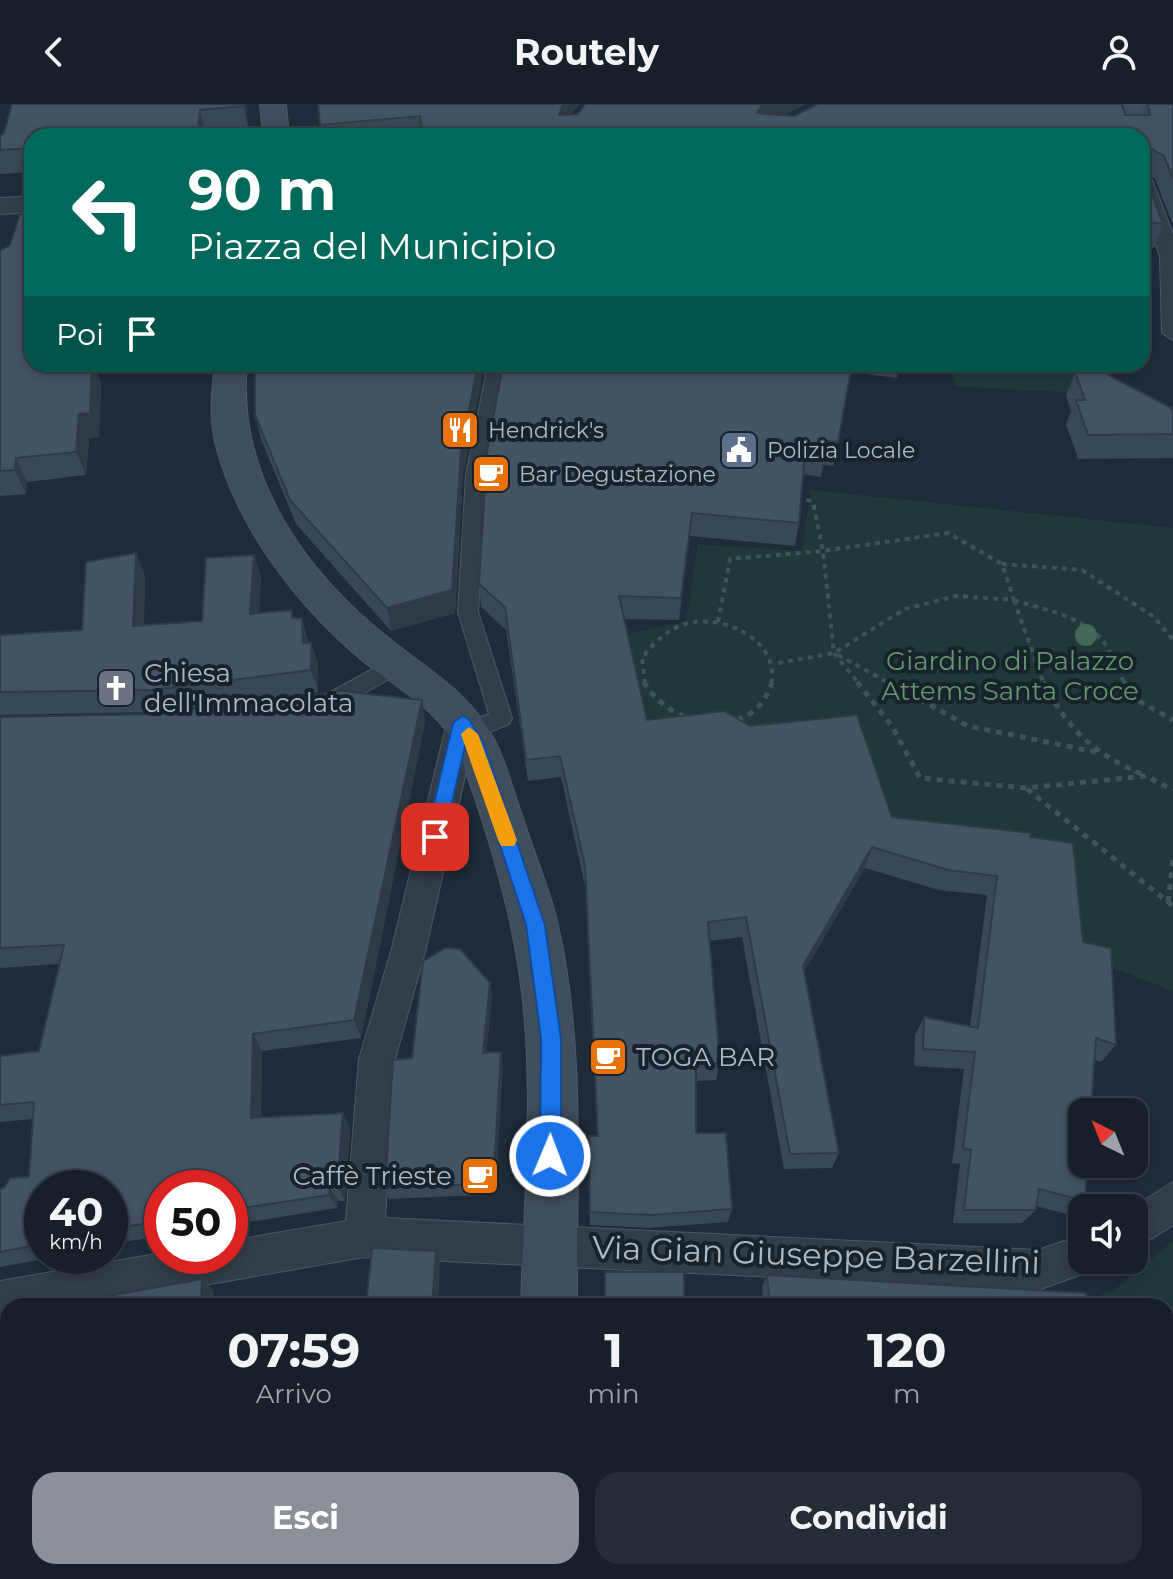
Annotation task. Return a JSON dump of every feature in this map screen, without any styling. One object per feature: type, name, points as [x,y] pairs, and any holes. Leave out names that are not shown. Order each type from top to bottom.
[{"type":"main road","points":[[273,104],[275,128]]},
{"type":"main road","points":[[1117,117],[1173,107]]},
{"type":"main road","points":[[231,372],[228,423],[243,480],[254,500],[307,580],[364,640],[434,692],[465,728],[488,779],[535,925],[551,1038],[549,1298]]},
{"type":"street","points":[[1150,200],[1172,256],[1173,333]]},
{"type":"street","points":[[0,206],[24,204]]},
{"type":"street","points":[[1150,254],[1172,256]]},
{"type":"street","points":[[364,1237],[377,1059],[408,952],[465,728],[501,718],[468,612],[476,475],[495,372]]},
{"type":"street","points":[[303,705],[331,702],[395,665]]},
{"type":"street","points":[[1148,1220],[1173,1201]]},
{"type":"street","name":"Via Gian Giuseppe Barzellini","points":[[17,1298],[364,1237],[1038,1270],[1068,1260]]},
{"type":"path","points":[[786,491],[813,502],[823,551],[834,653],[892,726],[920,778],[1026,788],[1146,776]]},
{"type":"path","points":[[718,622],[730,559],[823,551],[948,533],[1002,564],[1082,570],[1154,617],[1173,640]]},
{"type":"path","points":[[1002,564],[1024,643],[1043,682],[1066,718],[1096,752]]},
{"type":"path","points":[[773,664],[834,653],[905,609],[956,596],[1014,600],[1067,618],[1098,636],[1118,662],[1122,680],[1135,697],[1173,720]]},
{"type":"path","points":[[692,622],[718,622],[743,630],[764,647],[773,664],[775,682],[765,701],[742,718],[715,724],[671,715],[648,696],[638,673],[646,647],[666,630],[692,622]]},
{"type":"path","points":[[834,653],[968,726],[1096,752],[1173,790]]},
{"type":"path","points":[[1026,788],[1171,904]]},
{"type":"path","points":[[1171,904],[1173,859]]},
{"type":"green space","points":[[952,372],[1074,372],[1079,393],[955,386]]},
{"type":"green space","name":"Giardino di Palazzo Attems Santa Croce","points":[[811,490],[1173,528],[1173,991],[1069,951],[1066,857],[891,835],[651,733],[628,634],[686,621],[698,544],[802,551]]},
{"type":"green space","points":[[1173,1241],[1173,1298],[1092,1298],[1113,1291],[1133,1274],[1148,1274],[1148,1262]]},
{"type":"building","points":[[12,104],[243,104],[200,110],[198,128],[24,128],[24,148],[0,150],[0,136],[4,133]]},
{"type":"building","points":[[318,104],[563,104],[559,115],[578,114],[585,104],[763,104],[757,113],[794,116],[818,104],[1122,104],[1125,115],[1150,115],[1148,104],[1173,104],[1173,178],[1164,156],[1150,148],[1150,128],[422,128],[420,116],[320,125]]},
{"type":"building","points":[[1150,189],[1163,224],[1150,222]]},
{"type":"building","points":[[20,214],[24,214],[24,372],[92,372],[90,413],[79,414],[76,452],[16,458],[15,470],[0,471],[0,251],[10,245]]},
{"type":"building","points":[[255,372],[476,372],[461,451],[452,590],[387,608],[290,500],[255,415]]},
{"type":"building","points":[[502,372],[851,372],[838,442],[828,441],[826,453],[805,450],[799,523],[692,513],[681,598],[619,596],[647,720],[724,711],[750,726],[857,715],[892,817],[1032,833],[1030,837],[1073,843],[1083,942],[1111,948],[1116,1045],[1096,1038],[1092,1098],[1068,1098],[1068,1178],[1086,1178],[1085,1194],[1068,1194],[1068,1197],[1039,1189],[1036,1210],[964,1210],[971,1150],[963,1148],[975,1052],[923,1049],[924,1017],[978,1028],[997,876],[948,870],[872,847],[803,966],[839,1153],[790,1154],[746,917],[708,922],[720,1063],[696,1064],[696,1133],[726,1133],[732,1209],[650,1215],[590,1212],[589,1136],[598,1136],[585,866],[560,756],[526,760],[505,607],[479,584],[487,452]]},
{"type":"building","points":[[1075,372],[1103,372],[1173,409],[1173,434],[1088,435],[1076,400],[1085,400]]},
{"type":"building","points":[[136,553],[133,626],[202,621],[206,558],[254,555],[250,614],[292,610],[292,618],[302,618],[303,643],[311,642],[311,670],[152,690],[0,692],[0,635],[82,630],[86,562]]},
{"type":"building","points":[[342,691],[422,700],[354,1020],[253,1034],[251,1118],[343,1113],[337,1187],[330,1187],[329,1195],[248,1207],[248,1170],[144,1170],[144,1224],[128,1226],[128,1170],[29,1170],[34,1102],[0,1105],[0,1056],[39,1051],[64,945],[0,948],[0,717],[152,714]]},
{"type":"building","points":[[445,948],[460,949],[490,983],[483,1053],[501,1052],[494,1169],[478,1184],[385,1188],[393,1060],[412,1058],[423,961]]},
{"type":"building","points":[[24,1177],[24,1247],[0,1252],[0,1188],[4,1188],[10,1178]]},
{"type":"building","points":[[372,1248],[436,1251],[433,1298],[367,1298]]},
{"type":"building","points":[[605,1272],[684,1272],[684,1298],[605,1298]]},
{"type":"building","points":[[767,1275],[1086,1293],[1087,1298],[769,1298]]},
{"type":"building","points":[[202,1279],[201,1298],[98,1298]]},
{"type":"slow traffic","points":[[469,734],[508,840]]},
{"type":"place","name":"Hendrick's","points":[[460,430]]},
{"type":"place","name":"Polizia Locale","points":[[739,450]]},
{"type":"place","name":"Bar Degustazione","points":[[491,474]]},
{"type":"place","name":"Chiesa dell'Immacolata","points":[[116,688]]},
{"type":"place","name":"TOGA BAR","points":[[608,1057]]},
{"type":"place","name":"Caffè Trieste","points":[[480,1176]]},
{"type":"route","points":[[435,837],[462,723],[474,742],[488,779],[535,925],[551,1038],[550,1156]]}]
